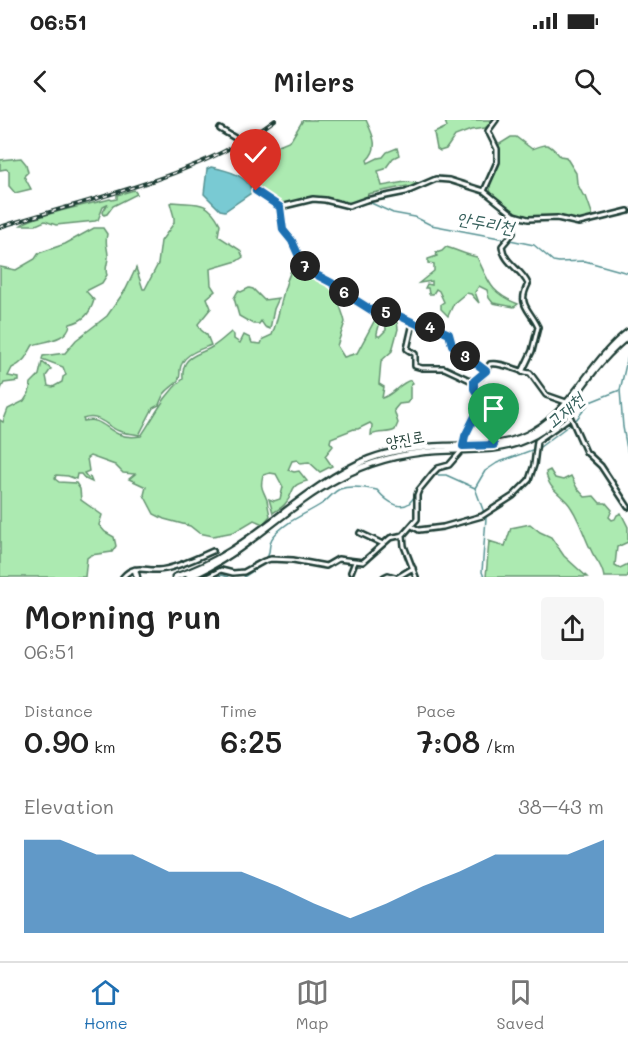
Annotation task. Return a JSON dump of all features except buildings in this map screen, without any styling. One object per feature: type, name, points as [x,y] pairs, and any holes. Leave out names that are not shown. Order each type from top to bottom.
[{"type":"main road","name":"양진로","points":[[175,577],[229,552],[319,485],[371,459],[405,449],[491,450],[518,444],[546,428],[568,408],[592,372],[628,334]]},
{"type":"main road","name":"양진로","points":[[189,577],[213,567],[231,555],[336,479],[368,465],[399,456],[462,448]]},
{"type":"main road","points":[[135,570],[137,577]]},
{"type":"street","points":[[484,191],[497,162],[497,149],[488,131],[496,120]]},
{"type":"street","points":[[220,129],[236,138],[243,147],[256,191],[280,207],[313,199],[349,206],[406,192],[436,179],[449,180],[484,191],[514,215],[528,219],[557,218],[579,223],[628,211]]},
{"type":"street","points":[[280,207],[283,230],[292,241],[301,261],[311,272],[332,283],[376,313],[391,312],[413,323],[436,328],[449,334],[452,345],[486,371]]},
{"type":"street","points":[[514,215],[513,232],[502,246],[503,253],[512,266],[525,277],[528,284],[522,295],[523,302],[538,327],[532,351],[522,372]]},
{"type":"street","points":[[413,323],[407,349],[415,354],[415,366],[422,369],[444,368],[474,381]]},
{"type":"street","points":[[474,381],[486,371],[490,364],[495,363],[530,373],[546,395],[563,400],[586,452],[601,466],[628,507]]},
{"type":"street","points":[[207,577],[221,570],[233,573],[244,572],[267,560],[293,560],[324,566],[338,559],[365,561],[393,536],[403,535],[417,519],[417,495],[433,472],[449,465],[462,448],[465,436],[482,402],[474,389],[474,381]]},
{"type":"street","points":[[412,526],[419,530],[443,527],[482,516],[513,496],[529,480],[534,465],[537,441],[569,418],[568,408]]},
{"type":"street","points":[[360,533],[383,544]]},
{"type":"street","points":[[403,535],[404,546],[416,577]]},
{"type":"street","points":[[123,577],[135,570],[146,568],[160,570],[213,551]]},
{"type":"street","points":[[351,572],[355,562]]},
{"type":"street","points":[[384,577],[388,575],[396,577],[413,568]]},
{"type":"green space","points":[[303,120],[366,120],[374,141],[368,163],[397,148],[399,155],[393,158],[385,169],[378,171],[382,186],[405,182],[420,183],[409,189],[407,186],[368,194],[367,198],[345,204],[315,197],[279,206],[258,189],[253,179],[253,163],[264,151],[291,140]]},
{"type":"green space","points":[[440,120],[494,120],[485,128],[455,136],[446,149],[440,151],[437,149],[434,133],[447,127],[445,121]]},
{"type":"green space","points":[[511,137],[516,137],[532,149],[548,145],[560,156],[566,157],[576,173],[577,183],[583,195],[586,196],[593,216],[589,220],[521,215],[495,199],[490,186],[500,156],[498,145]]},
{"type":"green space","points":[[21,158],[26,164],[28,172],[24,176],[31,189],[15,193],[9,186],[9,171],[0,170],[0,160]]},
{"type":"green space","points":[[134,190],[137,194],[113,206],[104,215],[103,212],[107,205],[103,207],[98,220],[95,221],[56,225],[45,221],[36,225],[21,225],[50,214],[117,199],[117,195]]},
{"type":"green space","points":[[170,203],[205,206],[220,224],[218,236],[240,250],[243,257],[210,269],[211,285],[215,291],[207,298],[211,308],[198,324],[207,335],[211,345],[192,353],[184,360],[180,377],[164,394],[159,405],[153,408],[139,435],[121,432],[94,418],[83,419],[84,421],[94,420],[121,435],[141,436],[165,398],[183,379],[185,365],[191,357],[215,345],[231,332],[234,339],[240,343],[244,335],[250,338],[252,343],[261,344],[263,339],[272,335],[287,280],[295,263],[302,263],[311,273],[340,292],[339,304],[345,322],[337,346],[344,357],[357,353],[377,316],[382,315],[377,333],[377,336],[380,336],[386,330],[385,316],[390,313],[396,314],[398,329],[392,351],[381,361],[379,384],[384,387],[382,398],[411,380],[413,383],[410,387],[410,399],[407,403],[399,404],[394,410],[398,423],[395,430],[371,435],[372,425],[370,423],[331,438],[330,442],[333,446],[325,456],[332,466],[320,472],[309,462],[292,461],[288,470],[299,471],[307,481],[294,487],[285,504],[273,513],[269,499],[274,501],[280,499],[283,487],[276,474],[263,475],[262,488],[270,516],[263,524],[254,520],[234,532],[213,536],[199,533],[190,526],[154,514],[144,495],[146,487],[129,479],[135,474],[123,473],[115,465],[90,456],[87,458],[89,471],[84,473],[88,478],[90,477],[92,482],[81,474],[77,474],[76,479],[56,475],[55,479],[59,482],[76,483],[80,489],[81,500],[102,515],[99,525],[114,537],[116,546],[112,552],[91,555],[87,558],[85,577],[0,577],[0,420],[3,422],[8,409],[24,401],[31,383],[39,375],[42,362],[51,369],[46,376],[48,386],[53,387],[62,382],[66,375],[63,367],[42,359],[43,356],[65,353],[76,340],[107,316],[126,289],[136,268],[143,289],[145,289],[158,264],[161,241],[174,223]]},
{"type":"green space","points":[[94,228],[103,228],[107,234],[108,258],[107,275],[102,283],[86,291],[94,300],[90,309],[82,319],[70,324],[61,337],[33,345],[25,358],[12,368],[8,376],[19,378],[19,381],[4,383],[0,391],[0,267],[16,270],[35,259],[39,253],[65,244]]},
{"type":"green space","points":[[446,247],[477,257],[496,291],[518,304],[514,307],[493,303],[487,290],[479,286],[475,292],[479,303],[471,294],[466,293],[454,303],[448,316],[441,309],[441,304],[444,302],[439,291],[436,289],[433,294],[429,294],[428,288],[425,288],[427,284],[432,285],[432,281],[419,283],[434,271],[434,264],[428,263],[428,259],[437,256],[436,253]]},
{"type":"green space","points":[[249,288],[264,300],[279,298],[270,329],[265,327],[261,321],[259,324],[253,324],[239,316],[234,298],[238,291]]},
{"type":"green space","points":[[550,470],[555,478],[563,480],[571,476],[585,497],[594,496],[600,503],[606,503],[612,510],[609,517],[612,520],[621,513],[628,527],[628,542],[617,547],[615,565],[620,568],[628,564],[628,577],[604,577],[574,512],[549,482],[546,472]]},
{"type":"green space","points":[[530,524],[551,537],[564,556],[587,577],[486,577],[489,541],[505,546],[511,528]]},
{"type":"water","points":[[211,167],[242,178],[250,187],[251,193],[225,211],[220,210],[204,194],[207,169]]},
{"type":"waterway","name":"안두리천","points":[[371,203],[393,213],[415,217],[431,225],[505,239]]},
{"type":"waterway","name":"안두리천","points":[[510,240],[534,245],[553,261],[585,261],[628,273]]},
{"type":"waterway","name":"고재천","points":[[433,475],[446,475],[475,488],[485,471],[497,463],[540,447],[576,420],[590,402],[620,390],[628,356]]},
{"type":"waterway","points":[[620,390],[628,454]]},
{"type":"waterway","name":"고재천","points":[[267,558],[271,539],[278,531],[323,503],[338,490],[354,487],[377,490],[386,499],[401,506],[411,501],[422,482],[429,476]]},
{"type":"waterway","points":[[475,488],[486,518],[482,572],[484,577]]},
{"type":"waterway","name":"고재천","points":[[244,577],[265,563]]},
{"type":"waterway","name":"고재천","points":[[218,577],[222,575],[228,577]]},
{"type":"railway","points":[[0,227],[106,196],[179,171],[246,140],[275,120]]},
{"type":"route","points":[[256,191],[280,207],[283,230],[292,241],[301,261],[311,272],[332,283],[376,313],[398,314],[413,323],[436,328],[449,334],[452,345],[486,371],[474,381],[474,389],[482,402],[465,436],[463,446],[494,445]]}]
